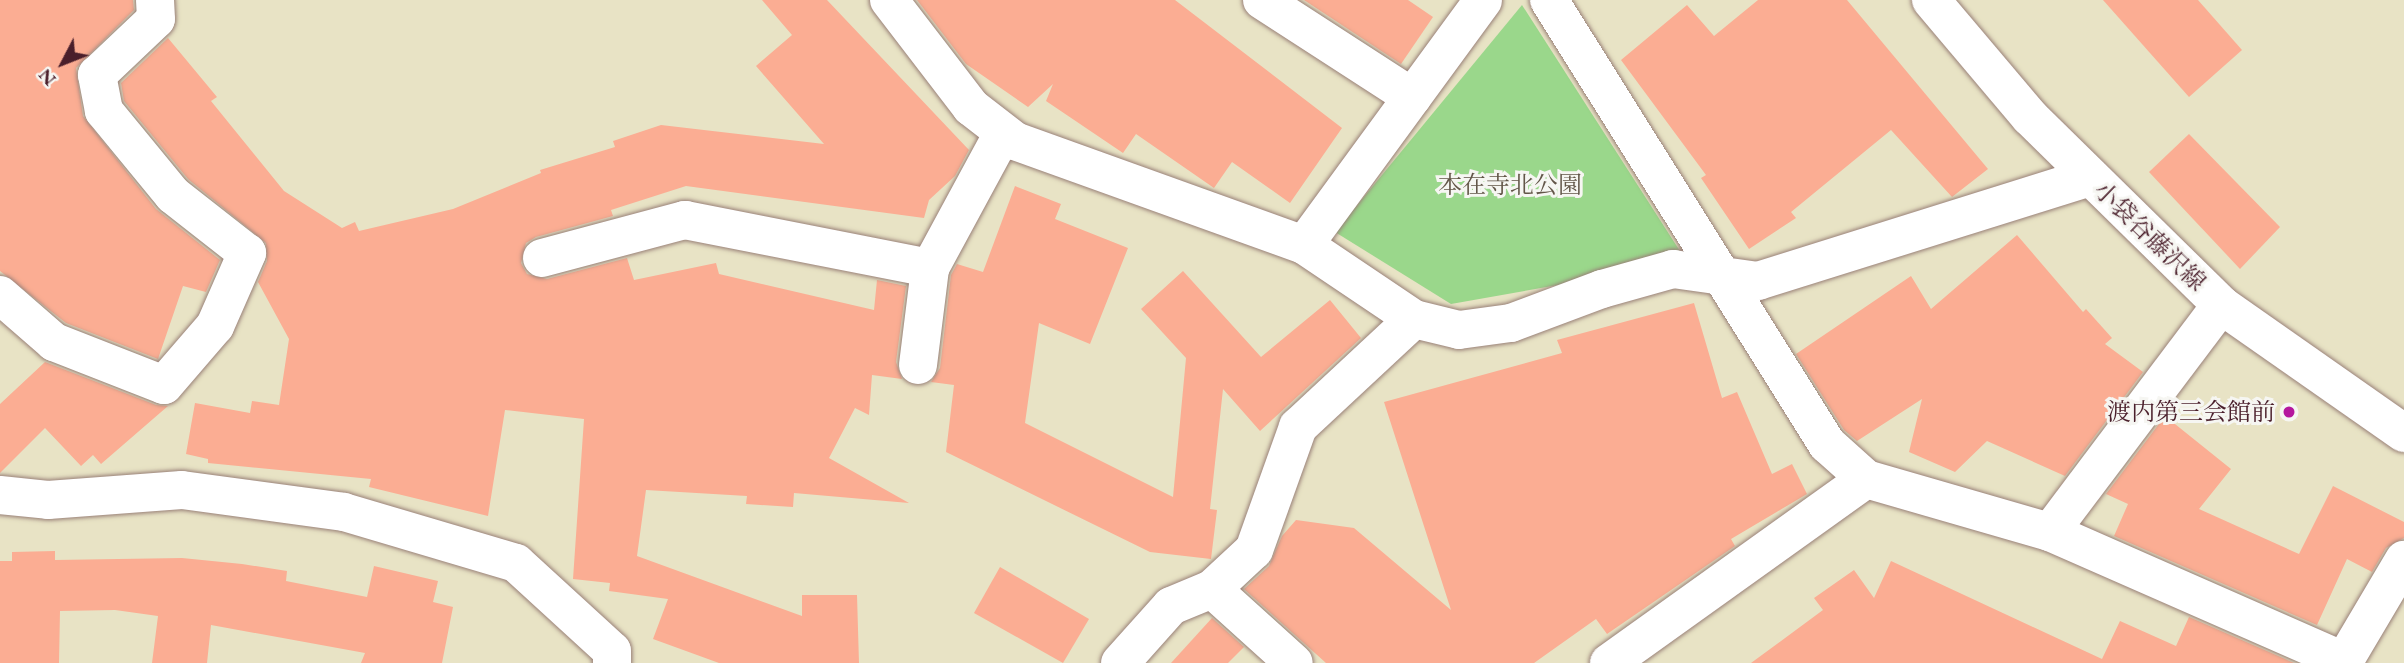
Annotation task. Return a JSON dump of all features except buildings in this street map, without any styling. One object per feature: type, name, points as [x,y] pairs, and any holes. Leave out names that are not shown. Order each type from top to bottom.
[{"type":"street","points":[[0,295],[54,342],[164,385],[215,326],[247,253],[173,195],[104,111],[97,75],[156,19],[156,0]]},
{"type":"street","points":[[889,0],[971,107],[1015,141],[1304,245],[1414,319],[1459,330],[1511,323],[1602,289],[1673,269],[1722,272],[1758,281],[2090,177]]},
{"type":"street","points":[[1262,0],[1412,97]]},
{"type":"street","points":[[1304,245],[1483,0]]},
{"type":"street","points":[[1549,0],[1722,272],[1827,444],[1866,479],[2050,532],[2344,662],[2404,560]]},
{"type":"street","name":"小袋谷藤沢線","points":[[1931,0],[2030,117],[2221,305],[2404,433]]},
{"type":"street","points":[[918,365],[930,268],[1003,133]]},
{"type":"street","points":[[542,258],[685,220],[930,268]]},
{"type":"street","points":[[2050,532],[2221,305]]},
{"type":"street","points":[[1120,663],[1171,606],[1212,590],[1254,550],[1298,427],[1414,319]]},
{"type":"street","points":[[1609,663],[1866,479]]},
{"type":"street","points":[[0,495],[48,500],[182,490],[344,512],[516,563],[612,652],[612,663]]},
{"type":"street","points":[[1212,590],[1294,663]]},
{"type":"green space","name":"本在寺北公園","points":[[1522,5],[1687,262],[1451,304],[1335,232]]},
{"type":"place","name":"渡内第三会館前","points":[[2289,412]]}]
